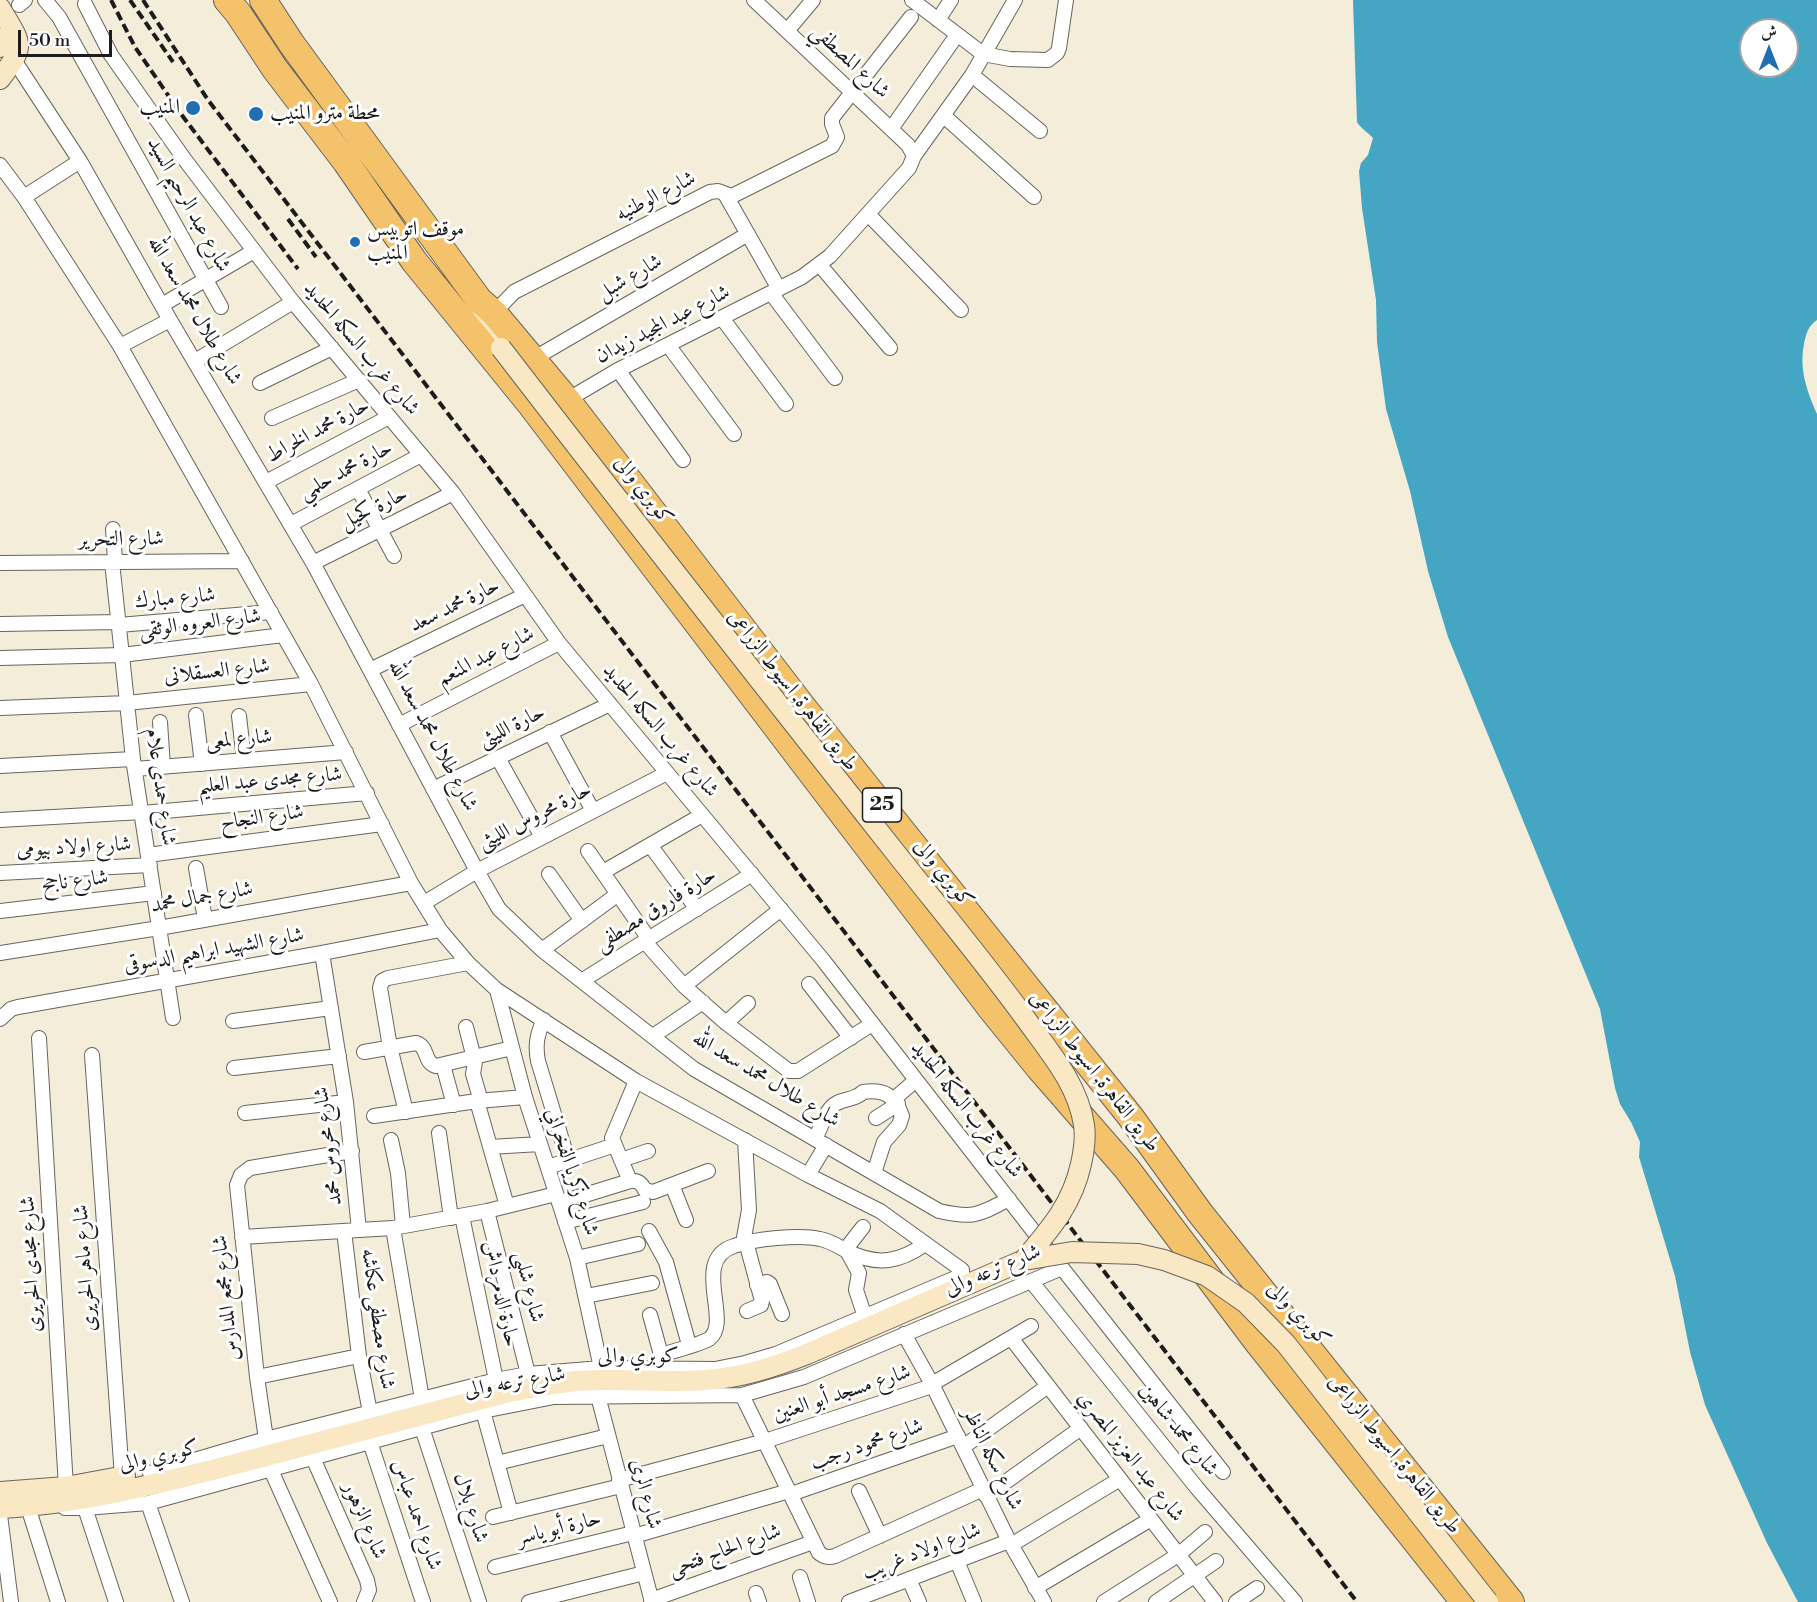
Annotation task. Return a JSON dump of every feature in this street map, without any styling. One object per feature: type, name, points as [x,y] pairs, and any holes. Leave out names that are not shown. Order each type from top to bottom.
[{"type":"highway","name":"طريق القاهرة, اسيوط الزراعى","points":[[262,0],[485,312],[532,359],[567,400],[803,706],[1152,1145],[1200,1213],[1510,1602]]},
{"type":"highway","name":"طريق القاهرة, اسيوط الزراعى","points":[[232,6],[414,261],[531,405],[992,1010],[1127,1169],[1258,1342],[1464,1602]]},
{"type":"highway","points":[[1127,1169],[1143,1174],[1152,1171],[1155,1166],[1152,1145]]},
{"type":"highway","points":[[1172,1228],[1173,1210],[1180,1203],[1200,1213]]},
{"type":"main road","points":[[0,46],[12,28],[15,4]]},
{"type":"main road","points":[[0,79],[14,60],[19,47],[18,39],[12,28]]},
{"type":"main road","name":"كوبري والى","points":[[485,312],[501,348],[1003,988],[1070,1080],[1084,1124],[1086,1142],[1076,1186],[1056,1222],[1018,1260]]},
{"type":"main road","name":"كوبري والى","points":[[686,607],[708,627],[744,671],[887,857],[996,993],[1061,1085],[1075,1125],[1076,1142],[1066,1183],[1048,1217],[1018,1260]]},
{"type":"main road","name":"كوبري والى","points":[[150,1473],[260,1451],[509,1390],[543,1384],[578,1379],[705,1378],[740,1374],[807,1353],[1018,1260],[1071,1245],[1139,1247],[1210,1270],[1250,1298],[1292,1338],[1394,1467],[1510,1602]]},
{"type":"main road","name":"كوبري والى","points":[[28,1507],[81,1499],[172,1480],[509,1392],[578,1381],[706,1380],[740,1376],[774,1367],[807,1354],[1018,1260],[1072,1252],[1138,1254],[1164,1260],[1207,1276],[1246,1304],[1286,1344],[1488,1602]]},
{"type":"main road","name":"شارع ترعه والى","points":[[0,1492],[66,1487],[150,1473]]},
{"type":"main road","name":"شارع ترعه والى","points":[[0,1508],[28,1507]]},
{"type":"street","name":"شارع عبد الرحيم السيد","points":[[45,0],[59,17],[221,307]]},
{"type":"street","name":"شارع المصطفي","points":[[754,0],[911,148],[914,156]]},
{"type":"street","points":[[787,31],[813,0]]},
{"type":"street","points":[[912,0],[982,54],[1010,59],[1048,60],[1059,48],[1066,0]]},
{"type":"street","points":[[938,20],[951,0]]},
{"type":"street","points":[[914,156],[972,75],[1015,0]]},
{"type":"street","name":"شارع غرب السكه الحديد","points":[[85,4],[111,55],[185,160],[293,302],[453,493],[559,643],[823,960],[1223,1472]]},
{"type":"street","points":[[853,93],[911,17]]},
{"type":"street","points":[[891,129],[957,35]]},
{"type":"street","name":"شارع طلال محمد سعد الله","points":[[14,60],[80,160],[170,320],[291,524],[499,909],[542,950],[694,1069],[873,1173],[939,1210],[959,1215],[979,1215],[1009,1199]]},
{"type":"street","points":[[972,75],[1040,131]]},
{"type":"street","name":"شارع الوطنيه","points":[[485,312],[514,292],[710,192],[718,191],[732,196],[831,146],[837,137],[831,124],[832,118],[853,93]]},
{"type":"street","points":[[944,116],[1034,197]]},
{"type":"street","name":"شارع عبد المجيد زيدان","points":[[567,400],[618,370],[802,277],[830,256],[909,168],[914,156]]},
{"type":"street","points":[[24,197],[80,160]]},
{"type":"street","points":[[0,165],[24,197],[120,346],[311,684],[411,882],[440,930],[468,963],[497,990],[636,1080],[808,1175],[880,1211],[925,1244],[912,1254],[879,1261],[862,1258],[821,1239],[806,1237],[745,1242],[722,1251],[713,1268],[715,1331],[710,1338],[689,1346],[663,1362],[650,1315]]},
{"type":"street","points":[[725,194],[748,234],[775,291],[835,378]]},
{"type":"street","points":[[868,214],[961,310]]},
{"type":"street","name":"شارع شبل","points":[[532,359],[748,234]]},
{"type":"street","points":[[162,305],[254,251]]},
{"type":"street","points":[[819,264],[891,348]]},
{"type":"street","points":[[195,361],[293,302]]},
{"type":"street","points":[[722,318],[786,404]]},
{"type":"street","points":[[120,346],[170,320]]},
{"type":"street","points":[[668,345],[734,434]]},
{"type":"street","points":[[260,383],[332,348]]},
{"type":"street","points":[[618,370],[683,460]]},
{"type":"street","points":[[272,418],[359,380]]},
{"type":"street","name":"حارة محمد الخراط","points":[[266,482],[389,417]]},
{"type":"street","name":"حارة محمد حلمي","points":[[291,524],[421,455]]},
{"type":"street","points":[[358,489],[394,556]]},
{"type":"street","name":"حارة كحيل","points":[[313,563],[453,493]]},
{"type":"street","name":"شارع حمدى علام","points":[[113,529],[118,623],[134,764],[173,1018]]},
{"type":"street","name":"شارع التحرير","points":[[0,563],[242,561]]},
{"type":"street","name":"حارة محمد سعد","points":[[370,670],[525,595]]},
{"type":"street","name":"شارع مبارك","points":[[0,624],[118,623],[270,612]]},
{"type":"street","points":[[201,617],[205,644]]},
{"type":"street","name":"شارع العروه الوثقى","points":[[0,658],[122,655],[283,634]]},
{"type":"street","name":"شارع عبد المنعم","points":[[399,724],[559,643]]},
{"type":"street","name":"شارع العسقلانى","points":[[0,708],[127,703],[311,684]]},
{"type":"street","name":"حارة الليثى","points":[[433,789],[610,704]]},
{"type":"street","points":[[196,715],[202,764]]},
{"type":"street","points":[[239,716],[244,760]]},
{"type":"street","points":[[160,722],[164,767]]},
{"type":"street","points":[[550,732],[593,811]]},
{"type":"street","name":"شارع لمعى","points":[[0,766],[134,764],[164,767],[346,752]]},
{"type":"street","points":[[498,758],[542,837]]},
{"type":"street","name":"حارة محروس الليثى","points":[[424,903],[477,871],[667,773]]},
{"type":"street","name":"شارع مجدى عبد العليم","points":[[0,820],[142,812],[367,793]]},
{"type":"street","points":[[603,872],[702,815]]},
{"type":"street","name":"شارع النجاح","points":[[149,860],[382,824]]},
{"type":"street","points":[[650,845],[697,909]]},
{"type":"street","points":[[588,851],[647,940],[684,986],[726,1023],[789,1071],[803,1075],[850,1038],[872,1024]]},
{"type":"street","name":"شارع اولاد بيومى","points":[[0,873],[149,860]]},
{"type":"street","points":[[196,868],[205,919]]},
{"type":"street","points":[[549,874],[582,921]]},
{"type":"street","name":"حارة فاروق مصطفى","points":[[583,980],[752,874]]},
{"type":"street","name":"شارع جمال محمد","points":[[0,953],[159,928],[411,882]]},
{"type":"street","name":"شارع ناجح","points":[[0,911],[154,893]]},
{"type":"street","points":[[542,950],[618,894]]},
{"type":"street","points":[[684,986],[781,909]]},
{"type":"street","name":"شارع الشهيد ابراهيم الدسوقى","points":[[0,1019],[11,1009],[18,1007],[440,930]]},
{"type":"street","name":"شارع محروس محمد","points":[[322,953],[346,1102],[359,1230]]},
{"type":"street","points":[[406,1112],[390,1047],[380,988],[382,981],[468,963]]},
{"type":"street","points":[[809,984],[850,1038]]},
{"type":"street","name":"شارع زكريا الفخراني","points":[[497,990],[525,1097],[577,1258],[601,1368]]},
{"type":"street","points":[[653,1036],[703,1002]]},
{"type":"street","points":[[726,1023],[748,1003]]},
{"type":"street","points":[[232,1021],[331,1008]]},
{"type":"street","points":[[543,1020],[537,1034],[537,1054],[568,1160]]},
{"type":"street","points":[[466,1028],[474,1058],[473,1072],[479,1101],[507,1206]]},
{"type":"street","name":"شارع مجدى الحريرى","points":[[39,1038],[66,1487]]},
{"type":"street","points":[[364,1052],[416,1042],[424,1048],[431,1065],[436,1066],[512,1048]]},
{"type":"street","name":"شارع ماهر الحريرى","points":[[92,1055],[122,1477]]},
{"type":"street","points":[[234,1068],[339,1056]]},
{"type":"street","points":[[443,1065],[454,1105]]},
{"type":"street","points":[[630,1181],[612,1138],[636,1080]]},
{"type":"street","points":[[876,1118],[896,1102],[916,1080]]},
{"type":"street","points":[[808,1175],[832,1106],[869,1091],[883,1092],[896,1102],[902,1116],[899,1125],[884,1142],[873,1173]]},
{"type":"street","points":[[374,1116],[525,1097]]},
{"type":"street","points":[[246,1113],[346,1102]]},
{"type":"street","name":"حارة الدمرداش","points":[[439,1132],[496,1380]]},
{"type":"street","points":[[391,1140],[398,1173],[398,1227],[422,1399]]},
{"type":"street","points":[[745,1140],[749,1209],[745,1242],[761,1305],[747,1311]]},
{"type":"street","points":[[490,1148],[540,1144]]},
{"type":"street","points":[[548,1167],[615,1145]]},
{"type":"street","name":"شارع مجمع المدارس","points":[[266,1439],[257,1377],[237,1185],[241,1175],[250,1168],[352,1151]]},
{"type":"street","points":[[621,1160],[648,1151]]},
{"type":"street","points":[[242,1237],[398,1227],[558,1198],[636,1180],[645,1190],[653,1192],[708,1170]]},
{"type":"street","points":[[672,1185],[686,1220]]},
{"type":"street","points":[[566,1222],[643,1202]]},
{"type":"street","name":"شارع شلبى","points":[[488,1211],[528,1374]]},
{"type":"street","points":[[846,1250],[862,1227]]},
{"type":"street","name":"شارع مصطفى عكاشه","points":[[344,1231],[359,1356],[370,1412]]},
{"type":"street","points":[[649,1231],[666,1262],[689,1346]]},
{"type":"street","points":[[577,1258],[639,1244]]},
{"type":"street","name":"شارع ترعه والى","points":[[150,1473],[266,1439],[496,1380],[528,1374],[663,1362],[715,1369],[746,1363],[776,1354],[960,1276],[962,1270],[925,1244]]},
{"type":"street","points":[[846,1250],[859,1273],[856,1290],[865,1317]]},
{"type":"street","name":"شارع ترعه والى","points":[[28,1507],[85,1508],[148,1503],[483,1411],[555,1397],[742,1395],[804,1377],[1062,1268]]},
{"type":"street","name":"شارع محمد شاهين","points":[[1031,1281],[1197,1488],[1295,1602]]},
{"type":"street","points":[[757,1285],[767,1282],[770,1284],[782,1314]]},
{"type":"street","points":[[585,1296],[652,1283]]},
{"type":"street","name":"شارع مسجد أبو العنين","points":[[493,1517],[765,1441],[932,1385],[1032,1326]]},
{"type":"street","name":"شارع سكه الناظر","points":[[904,1334],[932,1385],[1010,1543],[1044,1602]]},
{"type":"street","name":"شارع عبد العزيز المصري","points":[[1011,1338],[1215,1602]]},
{"type":"street","points":[[257,1377],[359,1356]]},
{"type":"street","name":"شارع محمود رجب","points":[[634,1534],[790,1492],[960,1442],[1048,1386]]},
{"type":"street","points":[[742,1395],[819,1553],[830,1558],[984,1492],[1081,1428]]},
{"type":"street","name":"شارع الرى","points":[[598,1396],[651,1601]]},
{"type":"street","points":[[483,1411],[511,1513]]},
{"type":"street","name":"شارع بلال","points":[[422,1428],[479,1602]]},
{"type":"street","points":[[498,1463],[608,1436]]},
{"type":"street","name":"شارع احمد عباس","points":[[370,1442],[423,1602]]},
{"type":"street","name":"شارع الزهور","points":[[313,1458],[367,1580],[369,1590],[364,1602]]},
{"type":"street","points":[[270,1470],[330,1602]]},
{"type":"street","name":"شارع اولاد غريب","points":[[858,1600],[1010,1543],[1120,1479]]},
{"type":"street","points":[[859,1491],[880,1536]]},
{"type":"street","points":[[148,1503],[182,1602]]},
{"type":"street","points":[[28,1507],[58,1602]]},
{"type":"street","points":[[85,1508],[116,1602]]},
{"type":"street","points":[[0,1515],[11,1602]]},
{"type":"street","points":[[1035,1588],[1151,1519]]},
{"type":"street","points":[[1104,1602],[1179,1555],[1205,1532]]},
{"type":"street","name":"حارة أبو ياسر","points":[[495,1567],[634,1534]]},
{"type":"street","name":"شارع الحاج فتحى","points":[[651,1601],[815,1544]]},
{"type":"street","points":[[957,1561],[974,1602]]},
{"type":"street","points":[[1156,1602],[1216,1561]]},
{"type":"street","points":[[529,1602],[644,1574]]},
{"type":"street","points":[[800,1577],[808,1602]]},
{"type":"street","points":[[909,1579],[919,1602]]},
{"type":"street","points":[[1236,1602],[1257,1588]]},
{"type":"water","points":[[1353,0],[1817,0],[1817,320],[1811,325],[1804,344],[1803,372],[1817,414],[1817,1602],[1798,1602],[1767,1543],[1705,1405],[1690,1352],[1675,1276],[1639,1157],[1640,1142],[1620,1104],[1615,1088],[1600,1009],[1448,637],[1428,571],[1410,491],[1386,409],[1377,342],[1376,300],[1362,208],[1359,171],[1361,163],[1368,155],[1373,138],[1357,122]]},
{"type":"railway","points":[[111,0],[135,47],[181,114],[298,269]]},
{"type":"railway","points":[[130,0],[173,62]]},
{"type":"railway","points":[[143,0],[208,100],[1357,1602]]},
{"type":"railway","points":[[288,219],[316,257]]},
{"type":"place","name":"المنيب","points":[[193,108]]},
{"type":"place","name":"محطة مترو المنيب","points":[[256,114]]},
{"type":"place","name":"موقف اتوبيس المنيب","points":[[355,242]]}]
